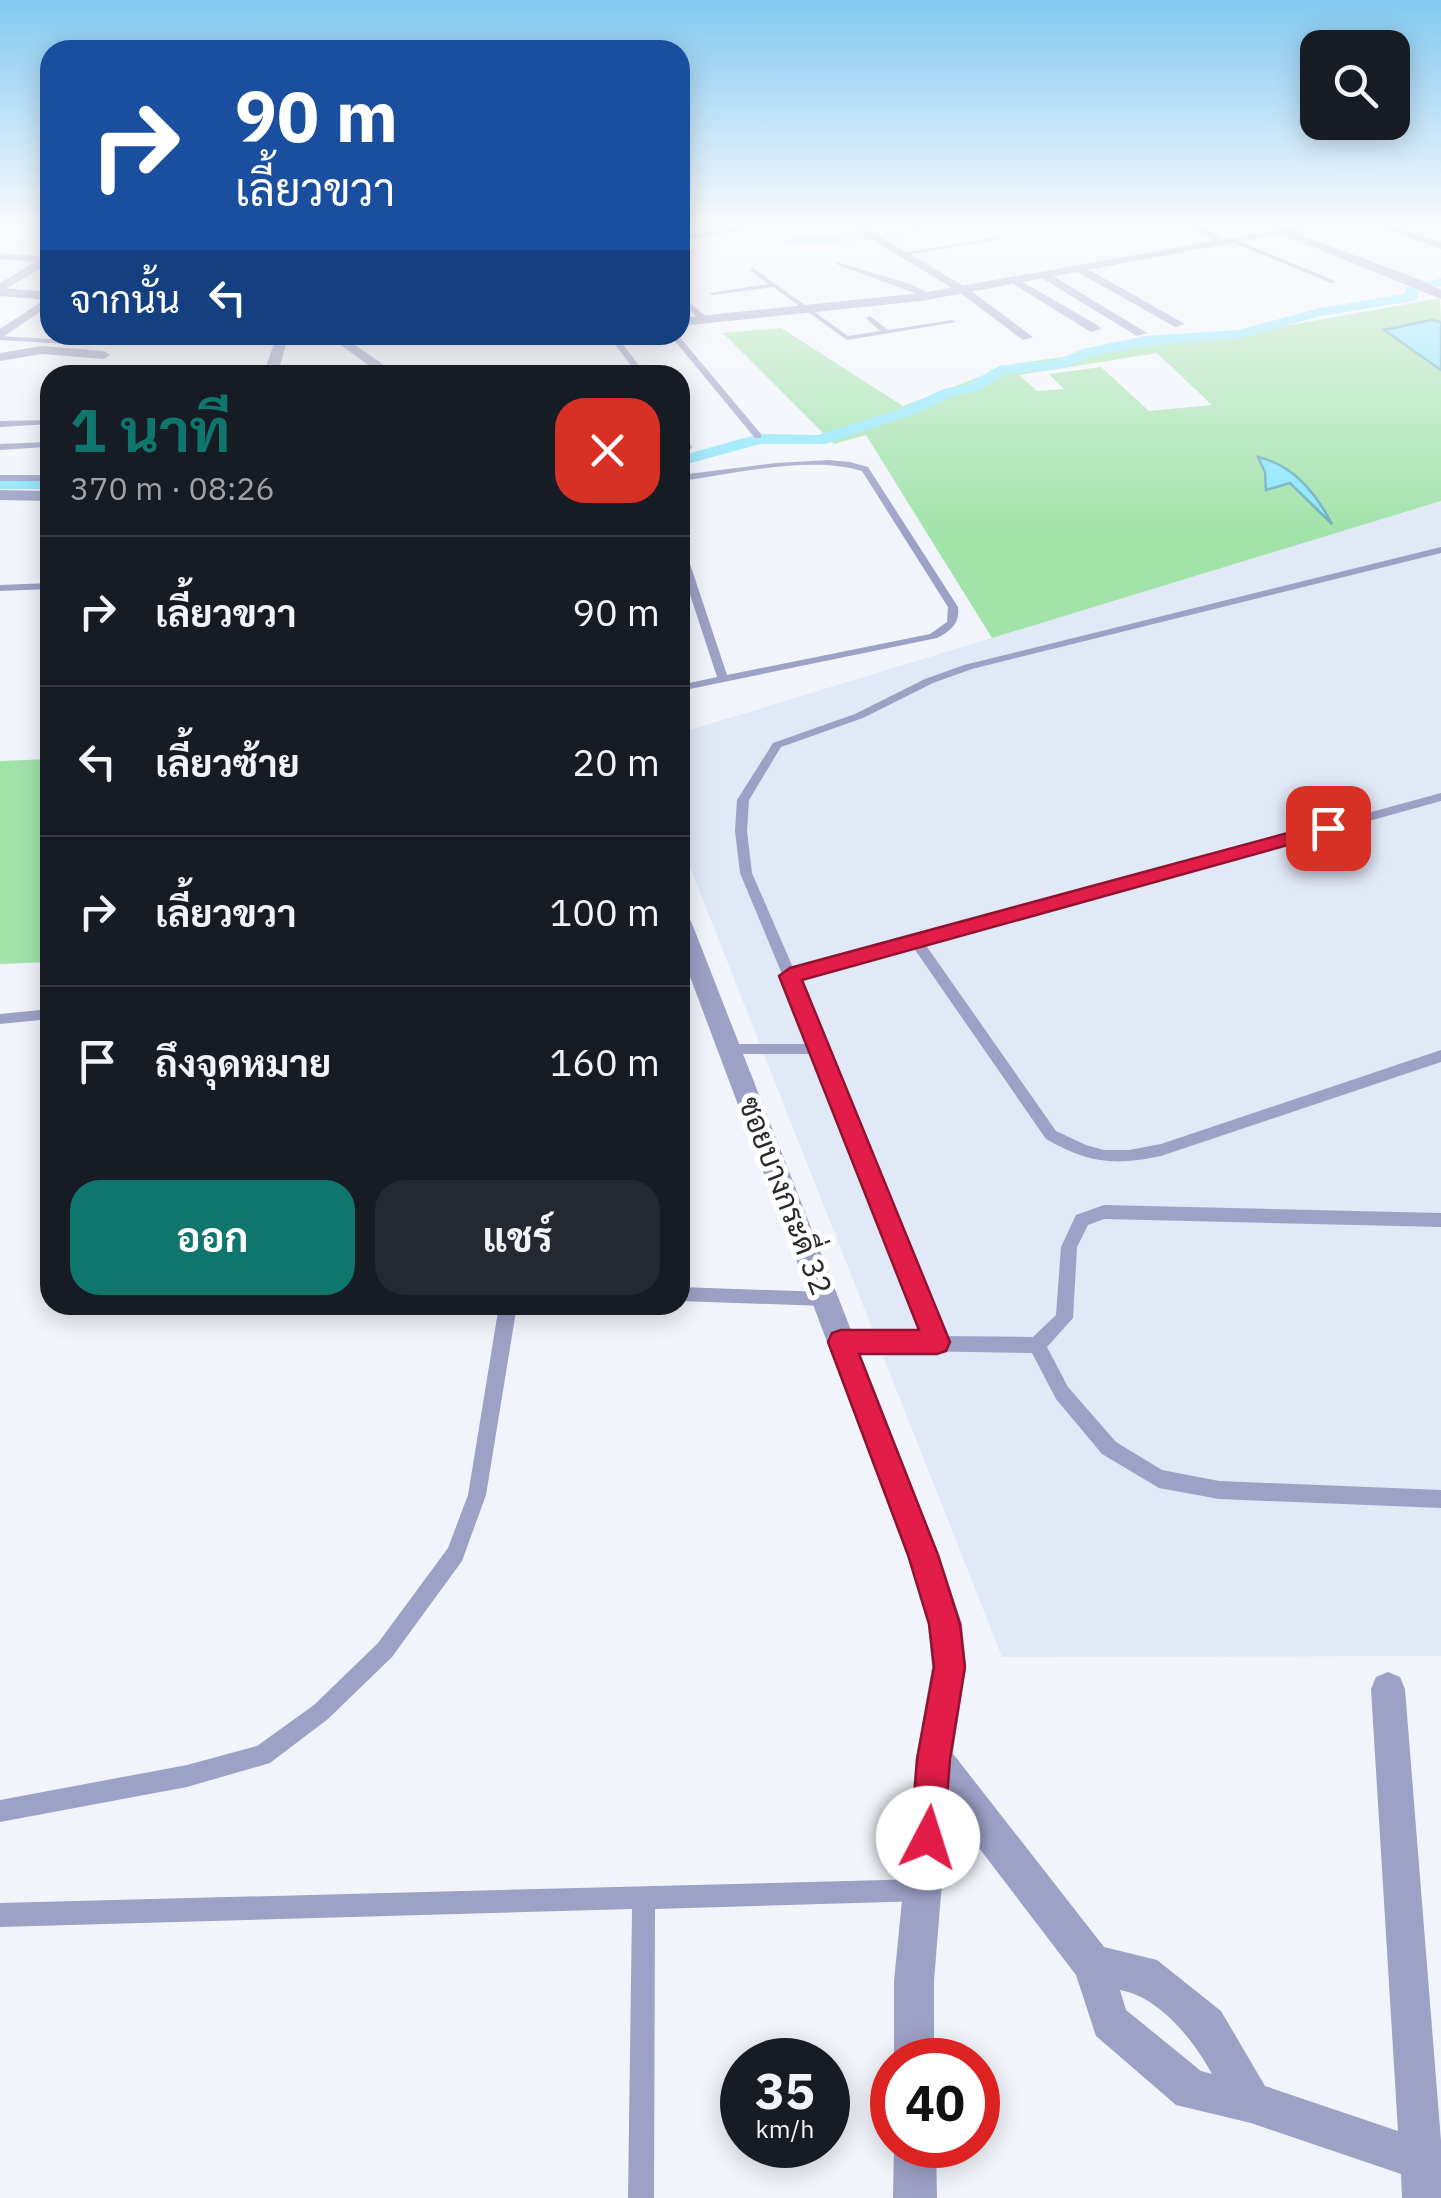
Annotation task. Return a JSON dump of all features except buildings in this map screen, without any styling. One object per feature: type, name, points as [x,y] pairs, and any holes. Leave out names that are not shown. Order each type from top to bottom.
[{"type":"street","points":[[1013,327],[1027,337]]},
{"type":"street","points":[[1091,327],[1095,329]]},
{"type":"street","points":[[1132,327],[1141,332]]},
{"type":"street","points":[[348,345],[377,365]]},
{"type":"street","points":[[0,358],[42,350],[104,355]]},
{"type":"street","points":[[0,495],[40,496]]},
{"type":"street","name":"ซอยบางกระดี่ 32","points":[[690,963],[729,1049],[923,1555],[945,1624],[949,1667],[934,1759],[914,1981],[914,2038]]},
{"type":"street","points":[[934,1759],[1093,1965],[1110,2022],[1192,2090],[1251,2102],[1429,2175],[1388,1689]]},
{"type":"street","points":[[1093,1965],[1143,1974],[1207,2026],[1251,2102]]},
{"type":"street","points":[[915,2168],[915,2198]]},
{"type":"lane","points":[[829,327],[847,338],[925,327]]},
{"type":"lane","points":[[880,327],[887,333]]},
{"type":"lane","points":[[0,337],[40,340]]},
{"type":"lane","points":[[682,345],[758,436]]},
{"type":"lane","points":[[0,424],[40,422]]},
{"type":"lane","points":[[0,446],[40,444]]},
{"type":"lane","points":[[690,477],[827,463],[857,465],[865,469],[954,606],[950,627],[933,636],[690,686]]},
{"type":"lane","points":[[0,478],[40,478]]},
{"type":"lane","points":[[937,1342],[746,873],[741,831],[743,800],[777,746],[859,716],[930,681],[968,668],[1441,550]]},
{"type":"lane","points":[[690,580],[723,679]]},
{"type":"lane","points":[[0,588],[40,586]]},
{"type":"lane","points":[[790,976],[1441,796]]},
{"type":"lane","points":[[916,941],[1052,1135],[1085,1155],[1116,1160],[1161,1150],[1441,1056]]},
{"type":"lane","points":[[0,1019],[40,1015]]},
{"type":"lane","points":[[729,1049],[820,1050]]},
{"type":"lane","points":[[841,1342],[1037,1346],[1064,1318],[1070,1247],[1082,1220],[1104,1212],[1441,1220]]},
{"type":"lane","points":[[690,1294],[824,1299]]},
{"type":"lane","points":[[0,1811],[187,1776],[262,1755],[322,1712],[385,1650],[455,1554],[478,1495],[506,1315]]},
{"type":"lane","points":[[1037,1346],[1062,1393],[1109,1448],[1160,1479],[1219,1490],[1441,1499]]},
{"type":"lane","points":[[0,1915],[922,1890]]},
{"type":"lane","points":[[642,2198],[644,1898]]},
{"type":"shaded area","points":[[1441,501],[1441,1656],[1002,1657],[690,867],[690,730]]},
{"type":"green space","points":[[1281,327],[1395,327],[1385,331],[1441,370],[1441,501],[992,638],[866,435],[834,444],[723,333],[781,328],[903,406],[1013,364]],"holes":[[[1157,353],[1212,405],[1149,411],[1101,367],[1049,374],[1064,389],[1037,391],[1019,375]]]},
{"type":"green space","points":[[40,759],[40,962],[0,964],[0,761]]},
{"type":"water","points":[[1441,327],[1441,370],[1384,330]]},
{"type":"water","points":[[1258,457],[1282,466],[1302,482],[1332,524],[1290,483],[1266,490],[1265,472]]},
{"type":"waterway","points":[[690,458],[759,439],[819,440],[906,412],[950,392],[973,388],[999,371],[1063,363],[1088,352],[1145,341],[1240,334],[1267,327]]},
{"type":"waterway","points":[[0,484],[40,484]]},
{"type":"route","points":[[928,1838],[934,1759],[949,1667],[945,1624],[923,1555],[841,1342],[937,1342],[790,976],[1328,828]]}]
